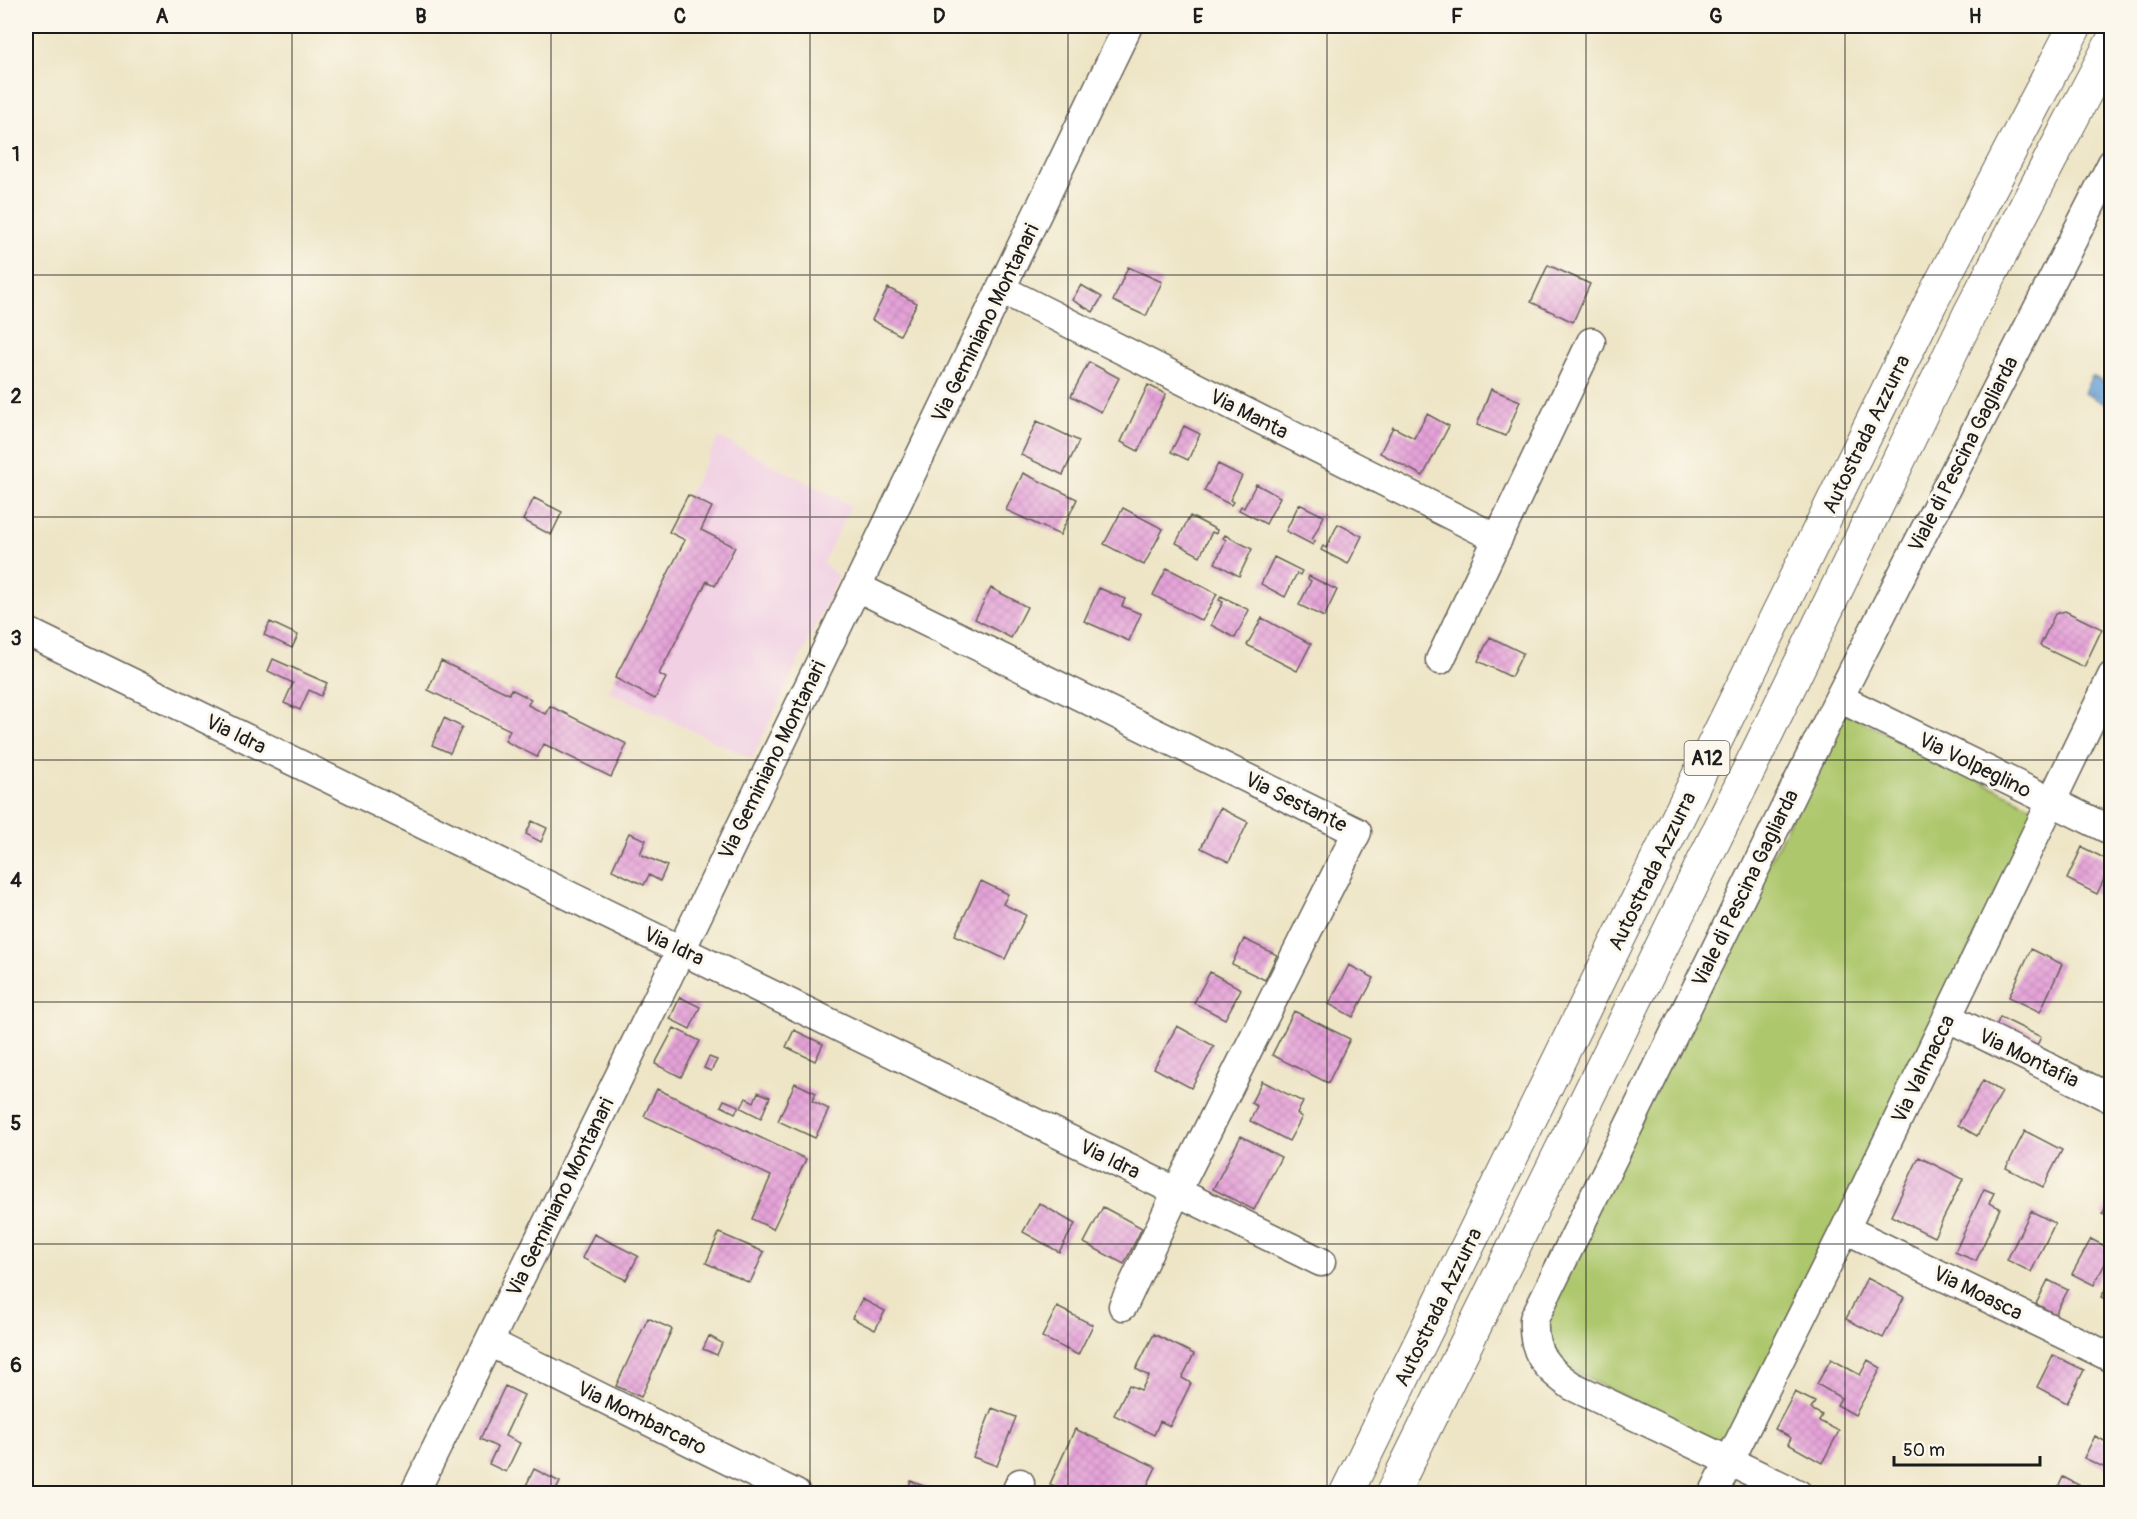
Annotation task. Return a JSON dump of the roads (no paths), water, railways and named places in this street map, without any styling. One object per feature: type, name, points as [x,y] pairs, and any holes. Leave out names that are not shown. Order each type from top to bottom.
[{"type":"highway","name":"Autostrada Azzurra","points":[[1346,1494],[1930,304],[2075,26]]},
{"type":"highway","name":"Autostrada Azzurra","points":[[1392,1494],[1762,743],[1970,313],[2112,42]]},
{"type":"street","name":"Via Geminiano Montanari","points":[[414,1494],[1128,26]]},
{"type":"street","name":"Viale di Pescina Gagliarda","points":[[1798,1494],[1730,1459],[1572,1386],[1547,1365],[1538,1351],[1534,1338],[1534,1319],[1839,698],[2112,163]]},
{"type":"street","name":"Via Manta","points":[[1001,289],[1498,539]]},
{"type":"street","points":[[1440,660],[1591,342]]},
{"type":"street","name":"Via Sestante","points":[[857,587],[1357,832],[1177,1191],[1123,1306]]},
{"type":"street","name":"Via Idra","points":[[26,631],[1321,1262]]},
{"type":"street","name":"Via Valmacca","points":[[1713,1494],[1845,1229],[2112,676]]},
{"type":"street","name":"Via Volpeglino","points":[[1839,698],[2112,831]]},
{"type":"street","name":"Via Montafia","points":[[1947,1017],[2112,1099]]},
{"type":"street","name":"Via Moasca","points":[[1845,1229],[2112,1358]]},
{"type":"street","name":"Via Mombarcaro","points":[[489,1342],[796,1494]]},
{"type":"water","points":[[2092,376],[2111,386],[2111,407],[2084,393]]}]
